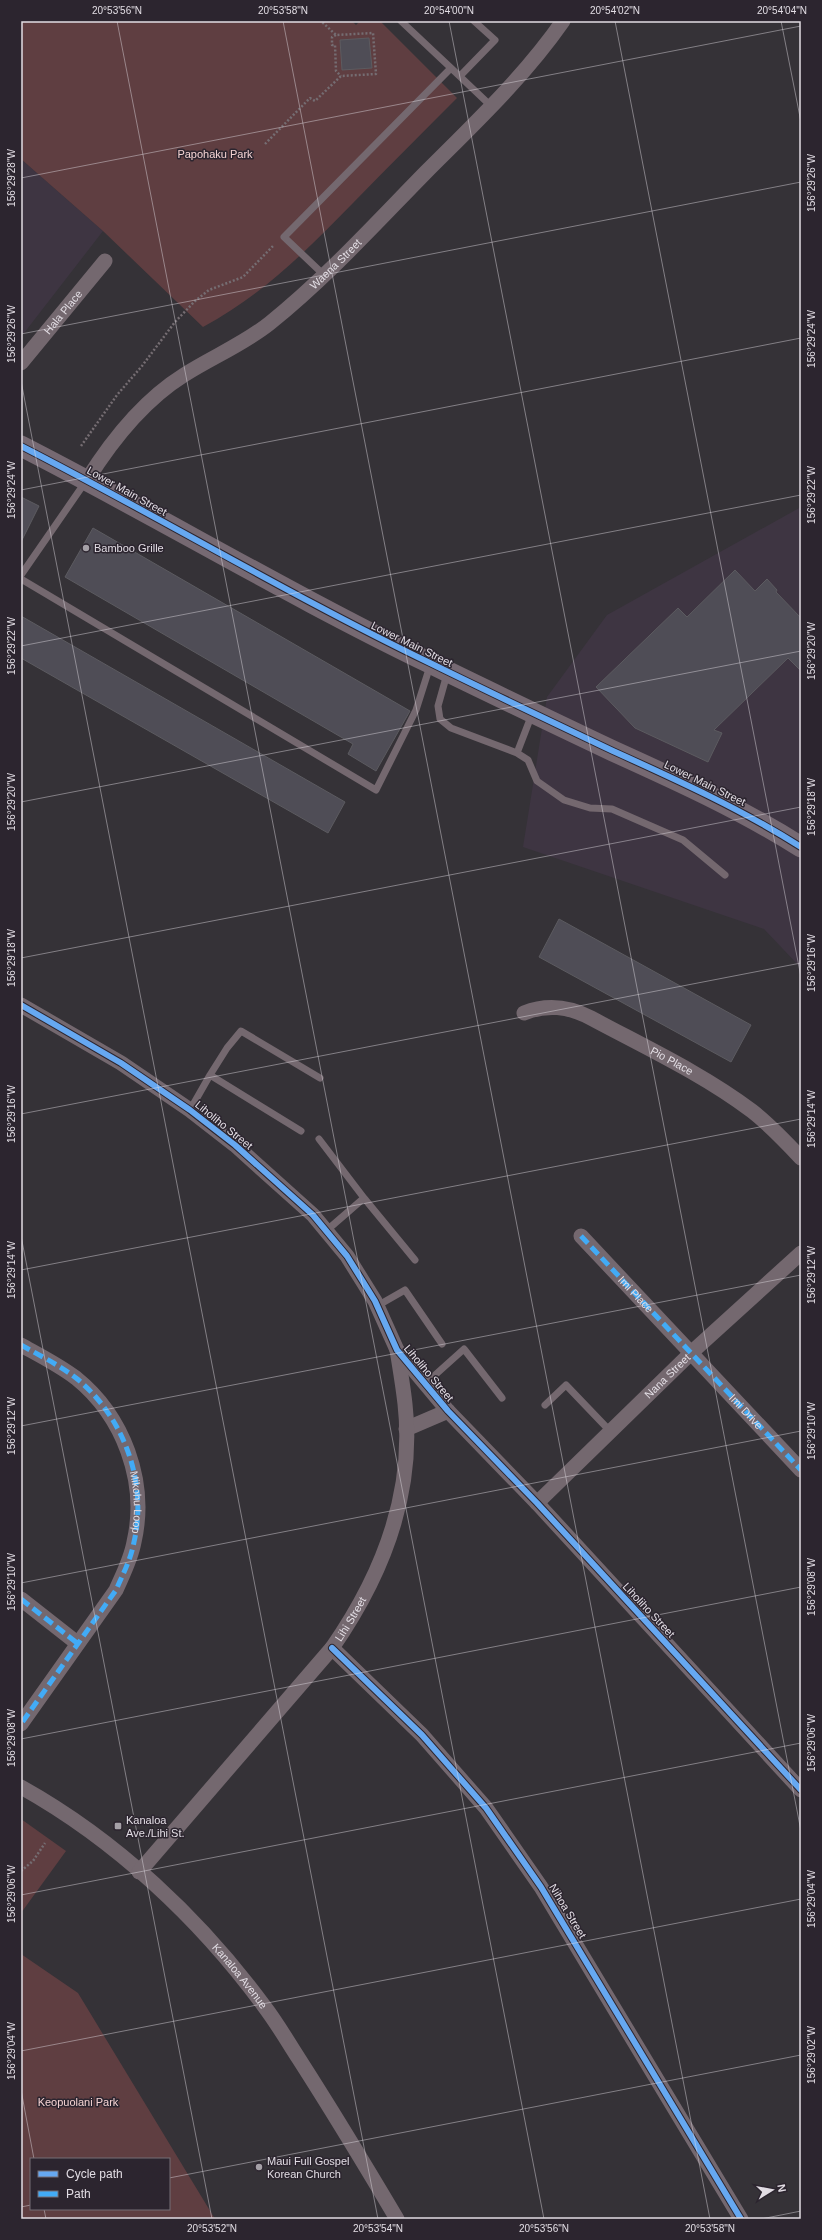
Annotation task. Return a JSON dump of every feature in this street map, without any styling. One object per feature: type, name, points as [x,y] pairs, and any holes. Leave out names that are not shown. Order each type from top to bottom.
[{"type":"street","name":"Waena Street","points":[[87,480],[108,449],[154,398],[183,376],[268,325],[324,275],[516,81],[548,43],[563,21]]},
{"type":"street","name":"Hala Place","points":[[21,363],[105,261]]},
{"type":"street","name":"Lower Main Street","points":[[21,446],[87,480],[351,625],[532,713],[714,797],[801,847]]},
{"type":"street","name":"Liholiho Street","points":[[21,1005],[121,1062],[190,1110],[235,1145],[313,1215],[347,1256],[377,1306],[397,1350],[425,1384],[448,1411],[537,1503],[801,1790]]},
{"type":"street","name":"Pio Place","points":[[524,1013],[534,1009],[558,1007],[569,1009],[591,1018],[723,1090],[753,1112],[781,1136],[801,1158]]},
{"type":"street","name":"Imi Place","points":[[581,1236],[692,1352]]},
{"type":"street","name":"Nana Street","points":[[537,1503],[692,1352],[801,1253]]},
{"type":"street","name":"Mikohu Loop","points":[[21,1345],[75,1377],[94,1395],[110,1416],[123,1438],[132,1463],[136,1482],[138,1515],[134,1541],[127,1566],[116,1590],[21,1724]]},
{"type":"street","name":"Lihi Street","points":[[139,1872],[332,1648],[354,1617],[379,1568],[397,1515],[406,1460],[406,1405],[397,1350]]},
{"type":"street","name":"Imi Drive","points":[[692,1352],[801,1470]]},
{"type":"street","name":"Liholiho Street","points":[[406,1429],[448,1411]]},
{"type":"street","points":[[21,1599],[77,1643]]},
{"type":"street","name":"Nihoa Street","points":[[332,1648],[422,1735],[486,1808],[541,1887],[741,2219]]},
{"type":"street","name":"Kanaloa Avenue","points":[[21,1787],[47,1802],[128,1861],[201,1929],[265,2006],[319,2090],[397,2219]]},
{"type":"lane","points":[[401,21],[491,106]]},
{"type":"lane","points":[[460,76],[495,40],[474,21]]},
{"type":"lane","points":[[324,275],[284,237],[451,68]]},
{"type":"lane","points":[[21,575],[87,480]]},
{"type":"lane","points":[[21,579],[376,790],[439,668]]},
{"type":"lane","points":[[439,668],[438,706],[440,719],[451,728],[517,754],[528,760],[537,780],[564,800],[590,808],[612,809],[683,840],[725,874]]},
{"type":"lane","points":[[517,754],[532,713]]},
{"type":"lane","points":[[190,1110],[226,1048],[241,1031],[320,1078]]},
{"type":"lane","points":[[210,1075],[301,1131]]},
{"type":"lane","points":[[319,1139],[364,1198],[415,1260]]},
{"type":"lane","points":[[326,1231],[364,1198]]},
{"type":"lane","points":[[377,1306],[405,1290],[442,1344]]},
{"type":"lane","points":[[425,1384],[464,1349],[502,1398]]},
{"type":"lane","points":[[545,1405],[566,1385],[610,1432]]},
{"type":"path","points":[[321,21],[336,35]]},
{"type":"path","points":[[265,144],[310,98],[315,101],[342,76],[376,74],[373,33],[336,35],[332,37],[332,45],[335,45],[336,71],[342,76]]},
{"type":"path","points":[[81,446],[117,395],[142,366],[175,322],[195,301],[209,290],[243,277],[274,246]]},
{"type":"path","points":[[21,1870],[33,1861],[45,1843]]},
{"type":"shaded area","points":[[21,159],[103,231],[21,337]]},
{"type":"shaded area","points":[[801,507],[801,968],[764,929],[523,847],[547,697],[607,615]]},
{"type":"green space","name":"Papohaku Park","points":[[21,21],[352,21],[356,25],[360,21],[380,21],[457,98],[319,238],[265,286],[225,314],[203,327],[103,231],[21,159]]},
{"type":"green space","points":[[21,1819],[66,1851],[21,1913]]},
{"type":"green space","name":"Keopuolani Park","points":[[21,1954],[78,1993],[215,2219],[21,2219]]},
{"type":"building","points":[[369,38],[372,68],[342,70],[340,40]]},
{"type":"building","points":[[21,497],[39,506],[21,542]]},
{"type":"building","points":[[93,528],[410,711],[376,771],[348,754],[353,744],[65,577]]},
{"type":"building","points":[[735,570],[755,591],[767,579],[777,590],[776,592],[801,618],[801,671],[788,658],[714,730],[722,733],[708,762],[635,728],[596,687],[678,608],[687,617]]},
{"type":"building","points":[[21,616],[345,802],[328,833],[21,658]]},
{"type":"building","points":[[559,919],[751,1025],[731,1062],[539,957]]},
{"type":"marked path","points":[[581,1236],[801,1470]]},
{"type":"marked path","points":[[21,1345],[56,1364],[76,1378],[93,1393],[107,1411],[119,1431],[128,1451],[134,1473],[137,1496],[137,1519],[134,1542],[131,1554],[116,1590],[21,1724]]},
{"type":"marked path","points":[[21,1599],[77,1643]]},
{"type":"cycle path","points":[[21,446],[327,611],[453,674],[708,796],[755,820],[801,847]]},
{"type":"cycle path","points":[[21,1005],[121,1063],[190,1110],[235,1145],[313,1215],[347,1256],[375,1301],[397,1350],[448,1411],[537,1503],[801,1790]]},
{"type":"cycle path","points":[[332,1648],[422,1735],[486,1808],[541,1887],[741,2219]]},
{"type":"place","name":"Bamboo Grille","points":[[86,548]]},
{"type":"place","name":"Kanaloa Ave./Lihi St.","points":[[118,1826]]},
{"type":"place","name":"Maui Full Gospel Korean Church","points":[[259,2167]]}]
